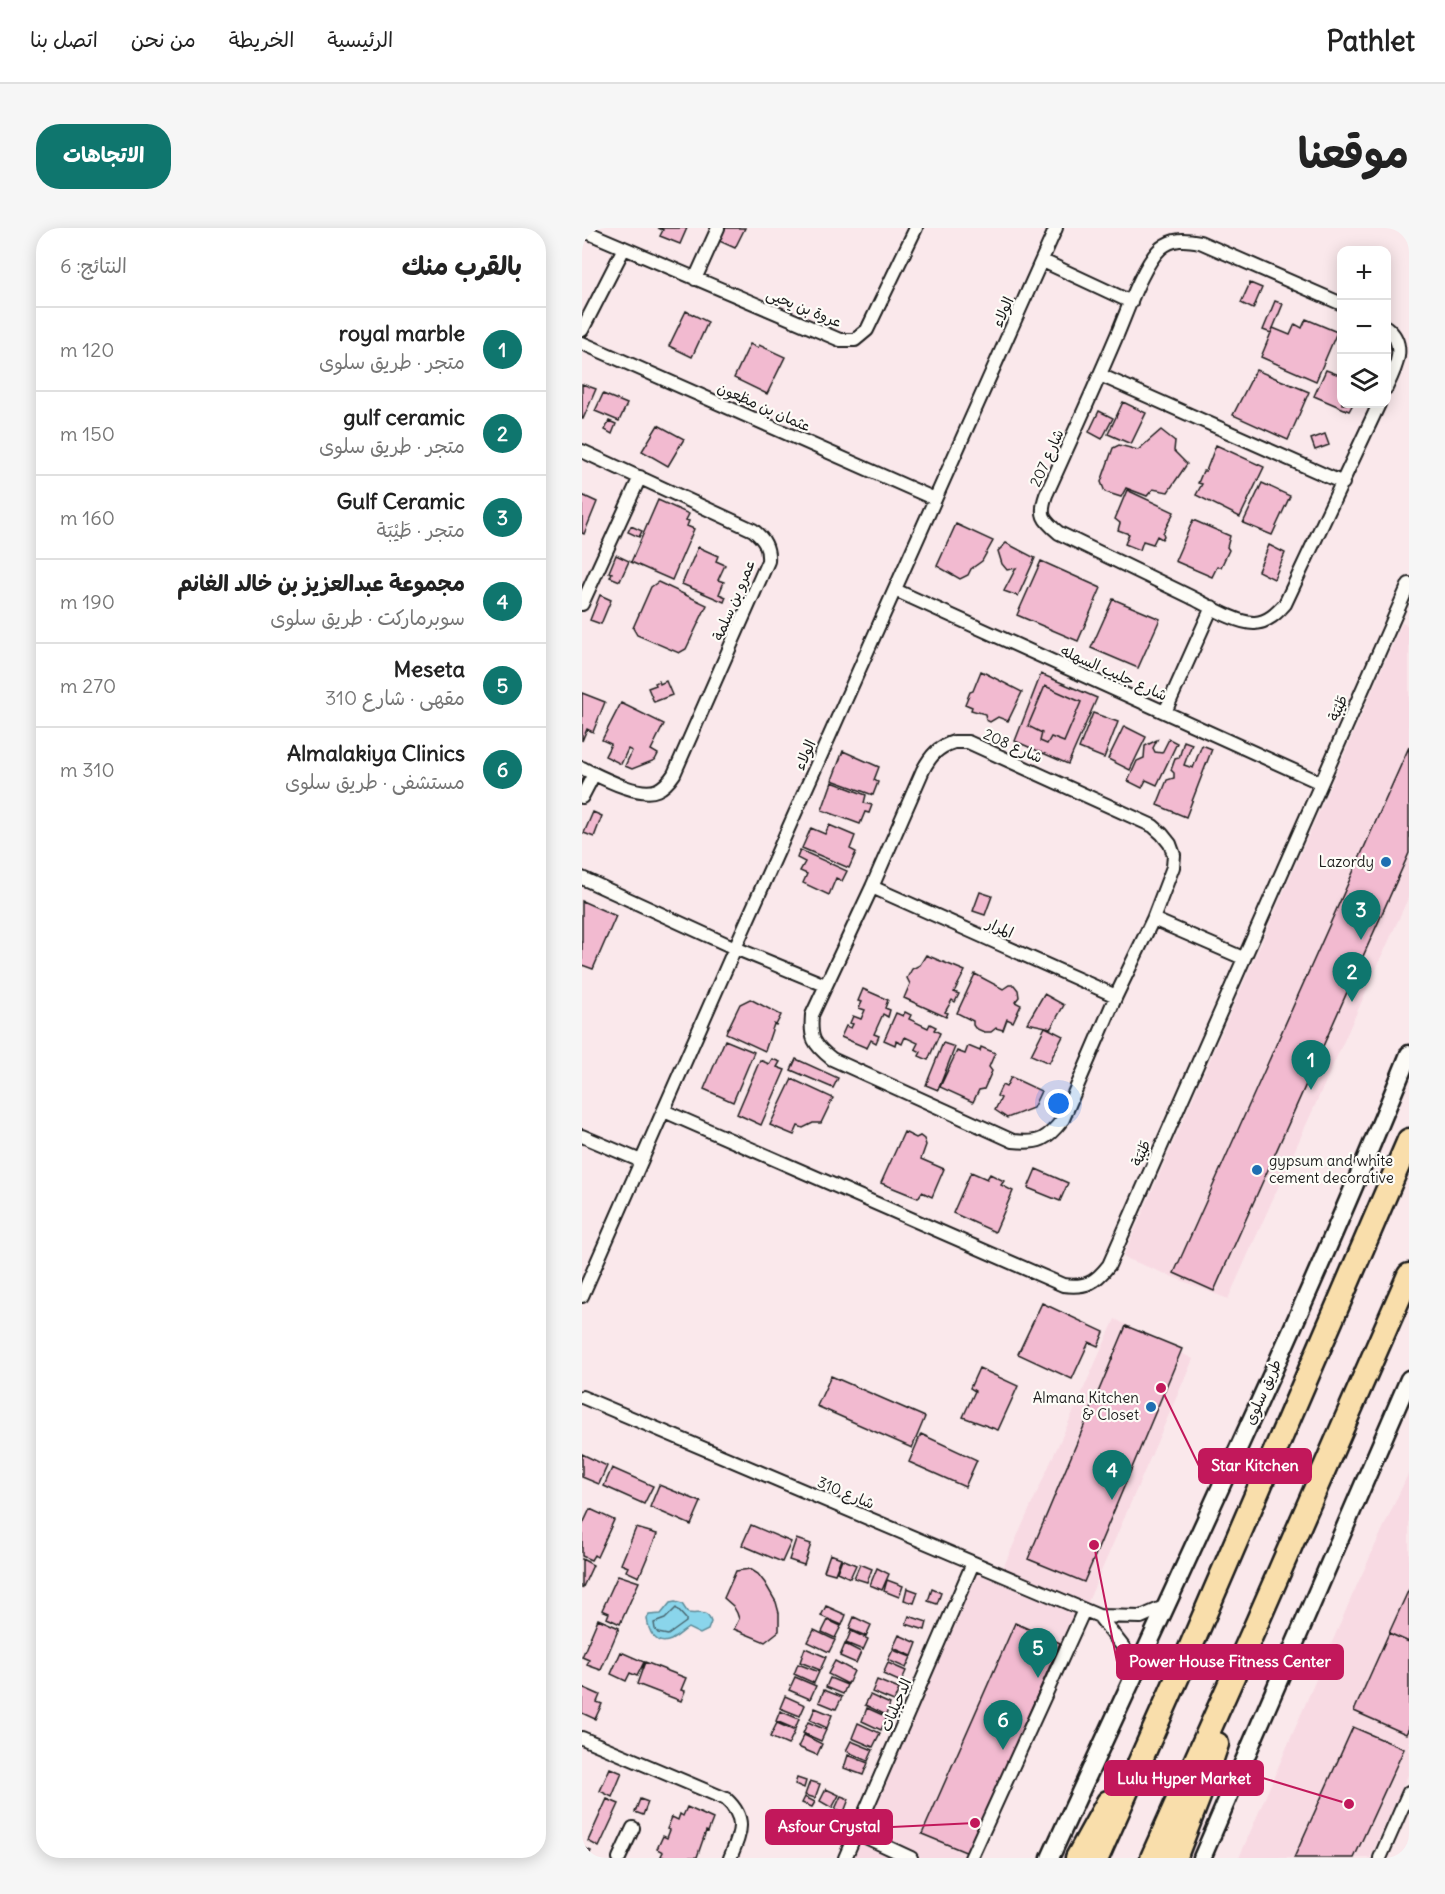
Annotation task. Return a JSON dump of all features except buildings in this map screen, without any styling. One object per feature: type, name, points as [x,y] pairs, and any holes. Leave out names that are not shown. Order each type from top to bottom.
[{"type":"highway","points":[[1097,1858],[1182,1667],[1409,1140]]},
{"type":"highway","points":[[1152,1858],[1409,1275]]},
{"type":"highway","points":[[1175,1858],[1200,1794],[1256,1625]]},
{"type":"highway","points":[[1077,1858],[1182,1667]]},
{"type":"main road","name":"طريق سلوى","points":[[1050,1858],[1286,1342],[1370,1151],[1409,1054]]},
{"type":"main road","points":[[1202,1858],[1408,1382]]},
{"type":"street","points":[[695,279],[717,228]]},
{"type":"street","name":"عروة بن يحيى","points":[[582,230],[840,340],[855,340],[867,330],[916,228]]},
{"type":"street","name":"الولاء","points":[[582,1296],[1056,228]]},
{"type":"street","name":"شارع 207","points":[[1337,302],[1200,242],[1186,239],[1173,240],[1161,248],[1150,261],[1131,302],[1046,495],[1042,514],[1048,524],[1059,533],[1212,607],[1253,623],[1266,620],[1285,603],[1377,408]]},
{"type":"street","points":[[582,330],[624,248]]},
{"type":"street","points":[[1042,261],[1131,302]]},
{"type":"street","points":[[1391,333],[1397,340],[1400,350],[1398,363],[1391,378]]},
{"type":"street","name":"عثمان بن مظعون","points":[[582,343],[935,499]]},
{"type":"street","points":[[1100,375],[1342,483]]},
{"type":"street","name":"عمرو بن سلمة","points":[[582,451],[753,530],[766,544],[769,551],[768,561],[674,774],[658,790],[648,792],[635,790],[588,771],[582,798]]},
{"type":"street","points":[[582,604],[640,477]]},
{"type":"street","name":"طَيْبَة","points":[[664,1111],[1063,1284],[1077,1287],[1089,1284],[1109,1265],[1321,783],[1404,608],[1409,584]]},
{"type":"street","name":"شارع جليب السهله","points":[[895,590],[1321,783]]},
{"type":"street","points":[[1165,712],[1212,607]]},
{"type":"street","name":"شارع 208","points":[[954,742],[968,742],[1153,826],[1170,844],[1174,855],[1173,867],[1153,920],[1116,996],[1063,1119],[1054,1131],[1042,1140],[1030,1143],[1013,1141],[832,1059],[813,1041],[812,1015],[872,887],[931,755],[943,746],[954,742]]},
{"type":"street","points":[[582,878],[735,948],[825,985]]},
{"type":"street","name":"المرار","points":[[872,887],[1116,996]]},
{"type":"street","points":[[1153,920],[1243,958]]},
{"type":"street","points":[[582,1136],[641,1161]]},
{"type":"street","name":"شارع 310","points":[[582,1397],[1099,1616],[1141,1617],[1166,1606]]},
{"type":"street","name":"الدحيليات","points":[[845,1858],[973,1563]]},
{"type":"street","points":[[971,1858],[1084,1610]]},
{"type":"street","points":[[1099,1616],[1127,1652],[1136,1671]]},
{"type":"street","points":[[582,1738],[726,1799],[735,1807],[741,1826],[730,1858]]},
{"type":"street","points":[[1380,1858],[1409,1792]]},
{"type":"street","points":[[619,1858],[633,1828]]},
{"type":"street","points":[[857,1833],[911,1858]]},
{"type":"shaded area","points":[[1402,623],[1409,626],[1409,896],[1228,1299],[1123,1257]]},
{"type":"shaded area","points":[[1115,1319],[1193,1359],[1087,1604],[1003,1568]]},
{"type":"shaded area","points":[[1409,1472],[1409,1773],[1370,1858],[1239,1858],[1352,1596]]},
{"type":"shaded area","points":[[976,1573],[1074,1613],[966,1858],[920,1858],[865,1832]]},
{"type":"shaded area","points":[[860,1843],[893,1858],[854,1858]]},
{"type":"water","points":[[670,1603],[682,1604],[688,1613],[707,1615],[711,1622],[708,1630],[700,1634],[688,1628],[665,1642],[653,1636],[647,1618],[649,1615],[661,1614]]},
{"type":"place","name":"Lazordy","points":[[1386,862]]},
{"type":"place","name":"Gulf Ceramic","points":[[1361,940]]},
{"type":"place","name":"gulf ceramic","points":[[1352,1002]]},
{"type":"place","name":"royal marble","points":[[1311,1090]]},
{"type":"place","name":"gypsum and white cement decorative","points":[[1257,1170]]},
{"type":"place","name":"Star Kitchen","points":[[1161,1388]]},
{"type":"place","name":"Almana Kitchen & Closet","points":[[1151,1407]]},
{"type":"place","name":"مجموعة عبدالعزيز بن خالد الغانم","points":[[1112,1500]]},
{"type":"place","name":"Power House Fitness Center","points":[[1094,1545]]},
{"type":"place","name":"Meseta","points":[[1038,1678]]},
{"type":"place","name":"Almalakiya Clinics","points":[[1003,1750]]},
{"type":"place","name":"Lulu Hyper Market","points":[[1349,1804]]},
{"type":"place","name":"Asfour Crystal","points":[[975,1823]]}]
